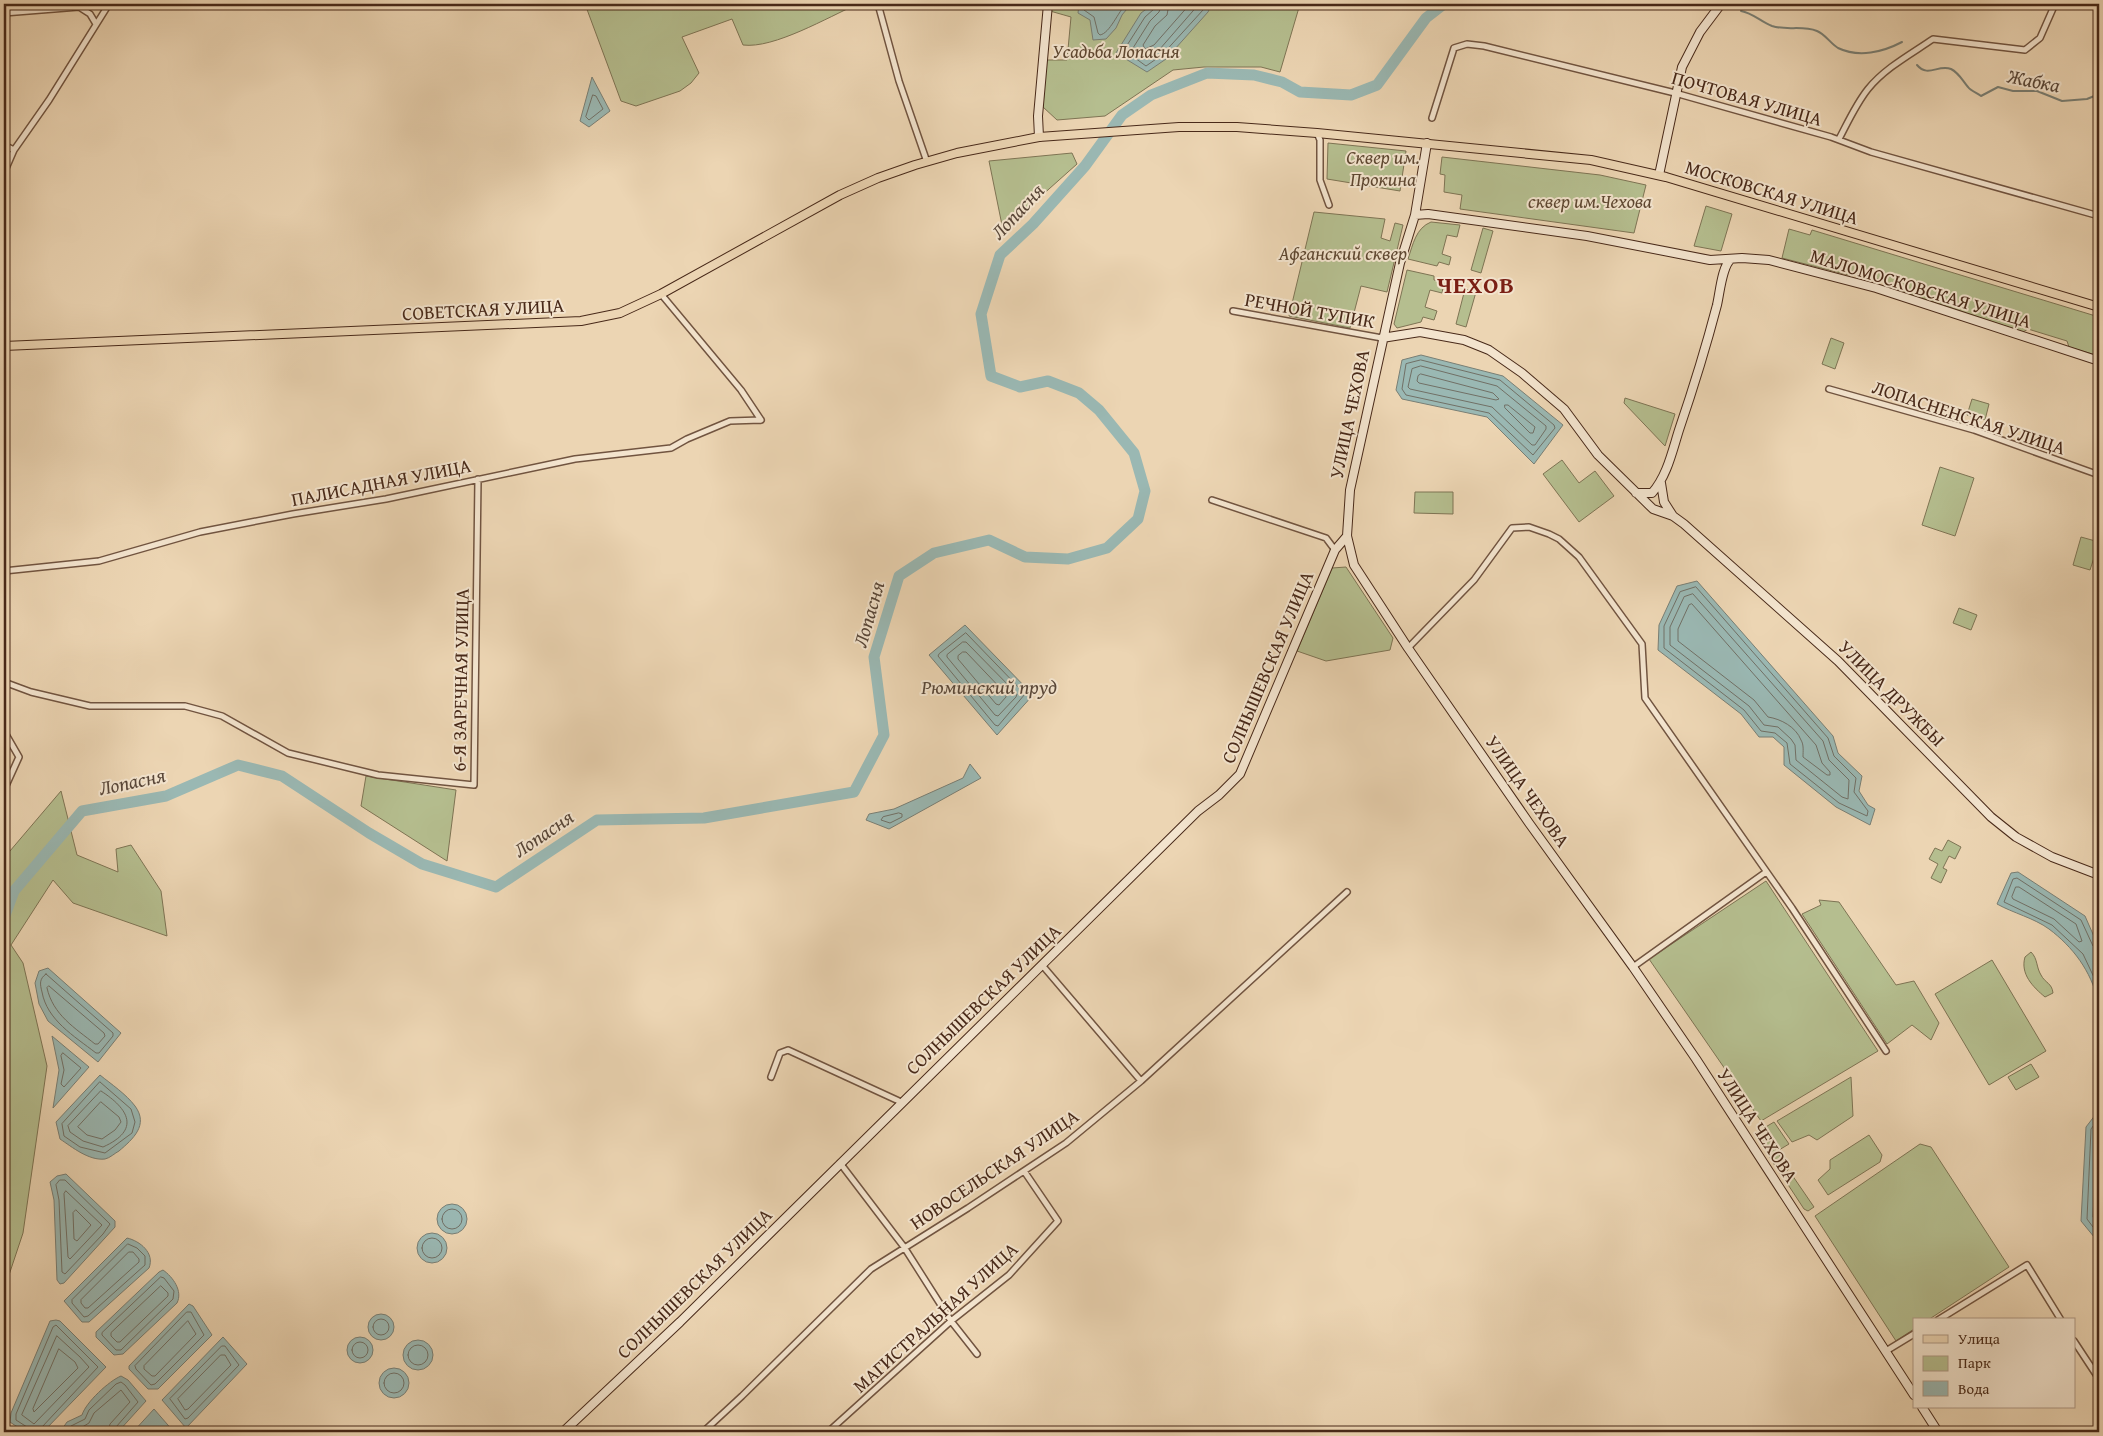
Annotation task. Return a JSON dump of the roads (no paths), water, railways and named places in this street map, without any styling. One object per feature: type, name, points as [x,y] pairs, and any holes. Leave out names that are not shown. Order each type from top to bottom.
[{"type":"main road","name":"СОВЕТСКАЯ УЛИЦА","points":[[4,346],[581,321],[620,313],[661,294],[840,195],[878,178],[927,162],[957,153],[1039,137],[1179,127]]},
{"type":"main road","name":"МОСКОВСКАЯ УЛИЦА","points":[[1179,127],[1237,127],[1317,133],[1591,160],[1659,175],[2099,307]]},
{"type":"street","points":[[4,173],[14,150],[49,100],[109,4]]},
{"type":"street","points":[[878,4],[899,81],[927,162]]},
{"type":"street","points":[[1039,137],[1038,116],[1048,4]]},
{"type":"street","points":[[1659,175],[1682,66],[1700,32],[1721,4]]},
{"type":"street","points":[[1839,139],[1855,107],[1869,88],[1885,71],[1933,39],[2025,50],[2040,38],[2055,4]]},
{"type":"street","points":[[4,13],[79,7],[90,14],[96,24]]},
{"type":"street","name":"ПОЧТОВАЯ УЛИЦА","points":[[1432,118],[1454,48],[1467,44],[1547,61],[1675,93],[1839,139],[1871,152],[2099,216]]},
{"type":"street","points":[[1317,133],[1320,140],[1320,180],[1329,204]]},
{"type":"street","name":"УЛИЦА ЧЕХОВА","points":[[1427,143],[1415,215],[1400,263],[1382,338],[1350,490],[1347,536],[1354,565],[1408,648],[1529,823],[1633,967],[1723,1100],[1913,1393]]},
{"type":"street","points":[[4,145],[14,150]]},
{"type":"street","points":[[1415,215],[1428,214],[1587,236],[1710,260],[1731,259]]},
{"type":"street","points":[[1636,493],[1652,493],[1660,483],[1684,415],[1709,334],[1724,279],[1723,274],[1726,262],[1731,259]]},
{"type":"street","name":"МАЛОМОСКОВСКАЯ УЛИЦА","points":[[1731,259],[1769,260],[1827,274],[1876,288],[2099,361]]},
{"type":"street","points":[[1710,260],[1718,266],[1723,274]]},
{"type":"street","name":"ПАЛИСАДНАЯ УЛИЦА","points":[[4,571],[99,561],[200,532],[386,499],[575,459],[671,448],[730,421],[761,420],[741,390],[661,294]]},
{"type":"street","name":"РЕЧНОЙ ТУПИК","points":[[1233,311],[1382,338]]},
{"type":"street","name":"УЛИЦА ДРУЖБЫ","points":[[1382,338],[1420,332],[1464,340],[1489,350],[1522,373],[1564,409],[1598,455],[1653,509],[1673,516]]},
{"type":"street","name":"ЛОПАСНЕНСКАЯ УЛИЦА","points":[[1828,389],[1974,430],[2099,474]]},
{"type":"street","name":"6-Я ЗАРЕЧНАЯ УЛИЦА","points":[[4,682],[31,692],[90,706],[185,706],[222,716],[288,754],[378,775],[474,785],[478,479]]},
{"type":"street","name":"УЛИЦА ДРУЖБЫ","points":[[1660,483],[1664,502],[1673,516],[1826,649],[1991,817],[2016,838],[2052,857],[2099,875]]},
{"type":"street","points":[[1212,500],[1326,538],[1336,550]]},
{"type":"street","points":[[1408,648],[1474,580],[1512,528],[1529,527],[1559,539],[1580,557],[1642,644],[1645,698],[1766,872],[1886,1051]]},
{"type":"street","name":"СОЛНЫШЕВСКАЯ УЛИЦА","points":[[563,1432],[680,1322],[1198,811],[1219,795],[1240,774],[1336,550],[1347,536]]},
{"type":"street","points":[[4,731],[19,757],[4,790]]},
{"type":"street","points":[[1633,967],[1766,872]]},
{"type":"street","name":"НОВОСЕЛЬСКАЯ УЛИЦА","points":[[703,1432],[871,1269],[1066,1143],[1140,1080],[1347,892]]},
{"type":"street","points":[[1042,965],[1140,1080]]},
{"type":"street","points":[[771,1077],[780,1053],[788,1050],[901,1102]]},
{"type":"street","points":[[840,1163],[904,1247],[951,1322],[977,1354]]},
{"type":"street","name":"МАГИСТРАЛЬНАЯ УЛИЦА","points":[[828,1432],[951,1322],[1009,1275],[1058,1221],[1024,1171]]},
{"type":"street","points":[[1941,1318],[2027,1265],[2059,1318]]},
{"type":"street","points":[[1886,1351],[1913,1335]]},
{"type":"street","points":[[2076,1344],[2099,1379]]},
{"type":"street","points":[[1923,1408],[1938,1432]]},
{"type":"water","points":[[1079,4],[1131,4],[1122,15],[1116,28],[1106,39],[1093,40],[1090,20],[1078,13]]},
{"type":"water","points":[[1153,4],[1212,4],[1208,12],[1166,59],[1147,72],[1116,53],[1141,13]]},
{"type":"water","points":[[592,77],[610,111],[589,127],[580,121]]},
{"type":"water","points":[[1421,355],[1503,376],[1563,425],[1534,464],[1487,417],[1402,399],[1396,390],[1402,360]]},
{"type":"water","points":[[1697,581],[1833,736],[1838,753],[1862,776],[1859,791],[1868,805],[1875,809],[1870,825],[1836,807],[1784,765],[1784,747],[1773,737],[1759,737],[1741,714],[1658,650],[1659,625],[1677,586]]},
{"type":"water","name":"Рюминский пруд","points":[[965,625],[1033,695],[997,735],[929,655]]},
{"type":"water","points":[[970,764],[981,778],[889,829],[866,820],[869,814],[894,809],[963,778]]},
{"type":"water","points":[[2018,872],[2085,916],[2099,948],[2098,1001],[2091,980],[2080,960],[2058,936],[2043,925],[1997,904],[2011,873]]},
{"type":"water","points":[[48,968],[121,1033],[98,1062],[48,1021],[39,1004],[35,983],[39,971]]},
{"type":"water","points":[[52,1036],[89,1067],[53,1108],[59,1070]]},
{"type":"water","points":[[100,1075],[123,1093],[135,1106],[140,1119],[138,1131],[129,1142],[119,1151],[105,1159],[87,1156],[60,1139],[56,1122]]},
{"type":"water","points":[[2099,1110],[2099,1243],[2081,1221],[2086,1127]]},
{"type":"water","points":[[66,1174],[115,1221],[115,1227],[64,1283],[60,1284],[57,1280],[54,1200],[50,1182],[57,1176]]},
{"type":"water","points":[[452,1204],[463,1208],[467,1219],[463,1230],[452,1234],[441,1230],[437,1219],[441,1208]]},
{"type":"water","points":[[432,1233],[443,1237],[447,1248],[443,1259],[432,1263],[421,1259],[417,1248],[421,1237]]},
{"type":"water","points":[[127,1238],[145,1248],[150,1257],[149,1268],[89,1322],[82,1322],[64,1301]]},
{"type":"water","points":[[163,1270],[170,1276],[178,1289],[179,1298],[177,1303],[123,1354],[114,1355],[96,1337],[96,1332]]},
{"type":"water","points":[[189,1304],[193,1306],[212,1335],[158,1389],[148,1389],[129,1369],[129,1366]]},
{"type":"water","points":[[381,1314],[390,1318],[394,1327],[390,1336],[381,1340],[372,1336],[368,1327],[372,1318]]},
{"type":"water","points":[[50,1321],[60,1321],[106,1367],[44,1431],[26,1431],[10,1422],[11,1413]]},
{"type":"water","points":[[223,1337],[247,1364],[186,1428],[162,1400]]},
{"type":"water","points":[[360,1337],[369,1341],[373,1350],[369,1359],[360,1363],[351,1359],[347,1350],[351,1341]]},
{"type":"water","points":[[418,1340],[429,1344],[433,1355],[429,1366],[418,1370],[407,1366],[403,1355],[407,1344]]},
{"type":"water","points":[[394,1368],[405,1372],[409,1383],[405,1394],[394,1398],[383,1394],[379,1383],[383,1372]]},
{"type":"water","points":[[121,1376],[128,1380],[146,1401],[118,1432],[60,1432],[67,1422],[82,1415],[98,1392]]},
{"type":"water","points":[[154,1409],[174,1432],[133,1432]]},
{"type":"waterway","name":"Лопасня","points":[[4,918],[14,891],[82,811],[166,796],[238,765],[282,776],[369,833],[422,864],[496,887],[597,820],[704,818],[854,792],[884,735],[874,657],[899,576],[934,553],[989,540],[1025,557],[1068,559],[1107,548],[1138,519],[1145,491],[1134,453],[1099,410],[1079,393],[1048,381],[1020,387],[991,376],[981,314],[1000,255],[1033,224],[1085,166],[1122,115],[1151,95],[1207,73],[1254,75],[1282,82],[1300,92],[1351,95],[1377,85],[1426,18],[1444,4]]},
{"type":"waterway","name":"Жабка","points":[[1741,11],[1772,26],[1806,28],[1817,31],[1838,48],[1854,53],[1879,51],[1902,42]]},
{"type":"waterway","name":"Жабка","points":[[1917,65],[1921,69],[1929,71],[1942,68],[1951,69],[1969,88],[1981,96],[1998,87],[2013,91],[2037,91],[2062,101],[2087,99],[2099,94]]},
{"type":"waterway","name":"Лопасня","points":[[4,1102],[4,1108]]},
{"type":"district","name":"ЧЕХОВ","points":[[1476,284]]},
{"type":"park label","name":"Усадьба Лопасня","points":[[1116,51]]},
{"type":"park label","name":"Сквер им. Прокина","points":[[1383,168]]},
{"type":"park label","name":"сквер им.Чехова","points":[[1590,201]]},
{"type":"park label","name":"Афганский сквер","points":[[1343,253]]}]
